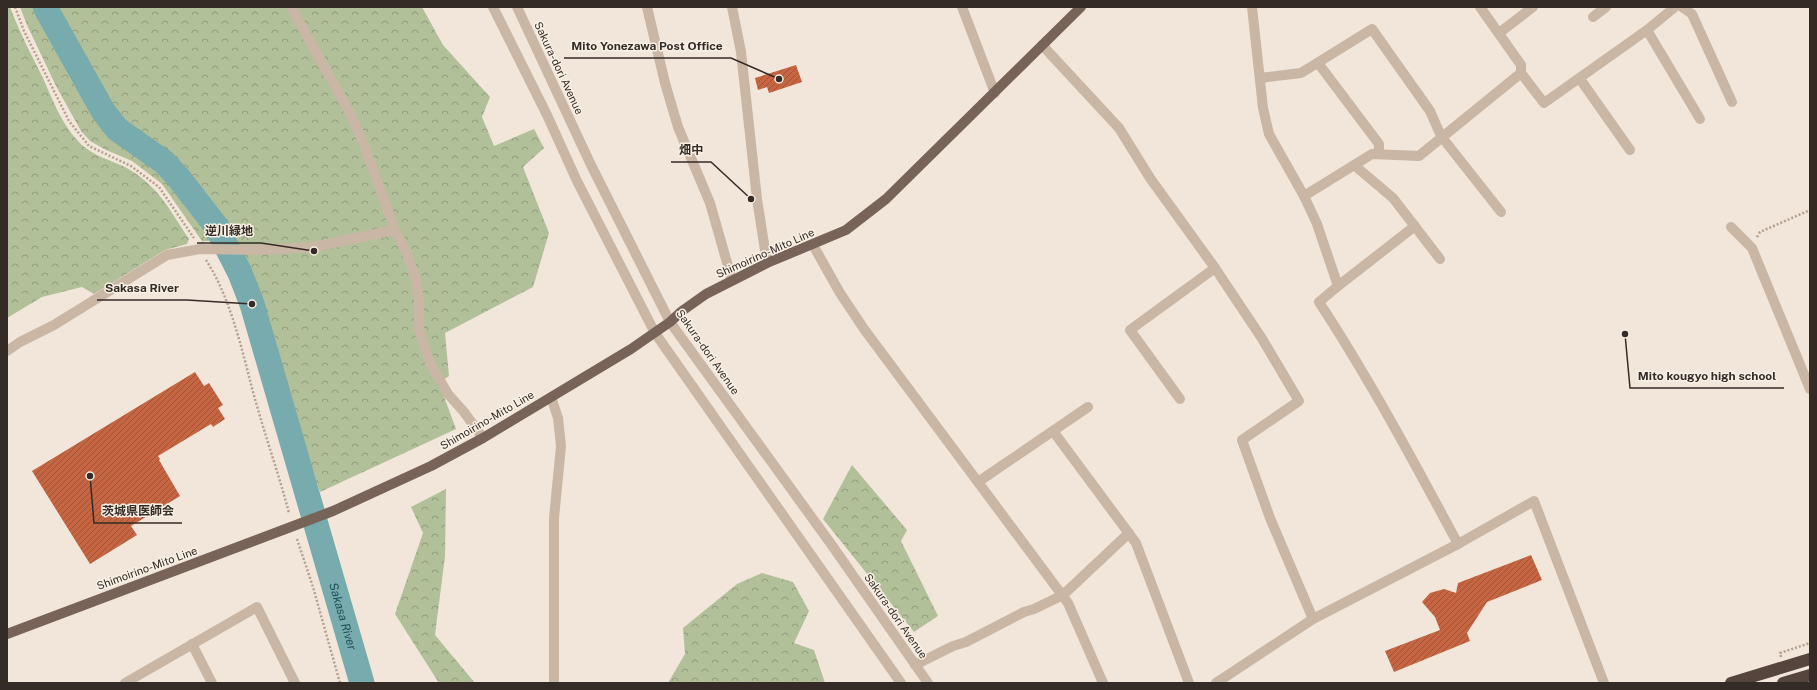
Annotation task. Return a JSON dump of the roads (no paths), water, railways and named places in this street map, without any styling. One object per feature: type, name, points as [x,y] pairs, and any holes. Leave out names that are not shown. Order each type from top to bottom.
[{"type":"highway","points":[[1731,683],[1810,659]]},
{"type":"highway","points":[[1783,683],[1810,674]]},
{"type":"main road","name":"Shimoirino-Mito Line","points":[[7,634],[296,526],[333,511],[431,466],[483,438],[655,333],[689,306],[732,280],[767,263],[846,230],[865,217],[886,199],[1081,7]]},
{"type":"street","points":[[291,7],[350,112],[363,142],[394,230],[407,254],[416,280],[419,300],[419,330],[430,363],[448,394],[464,412],[483,438]]},
{"type":"street","points":[[493,7],[547,116],[577,181],[655,333],[900,683]]},
{"type":"street","name":"Sakura-dori Avenue","points":[[517,7],[595,172],[670,322],[831,544],[928,683]]},
{"type":"street","points":[[647,7],[665,83],[678,127],[710,203],[732,280]]},
{"type":"street","points":[[732,7],[741,52],[767,263]]},
{"type":"street","points":[[962,7],[995,93]]},
{"type":"street","points":[[1252,7],[1263,108],[1269,134],[1304,196],[1317,224],[1338,286]]},
{"type":"street","points":[[1304,196],[1372,154],[1419,156],[1441,136],[1520,73],[1522,65],[1480,7]]},
{"type":"street","points":[[1499,33],[1533,7]]},
{"type":"street","points":[[1593,17],[1606,7]]},
{"type":"street","points":[[1520,73],[1544,103],[1580,79],[1647,30],[1675,7]]},
{"type":"street","points":[[1682,7],[1692,14],[1732,102]]},
{"type":"street","points":[[1260,78],[1301,73],[1372,29],[1430,111],[1441,136],[1501,212]]},
{"type":"street","points":[[1647,30],[1700,119]]},
{"type":"street","points":[[1042,45],[1119,128],[1150,178],[1215,268],[1261,337],[1299,402],[1242,440],[1270,518],[1312,619]]},
{"type":"street","points":[[1318,62],[1378,144],[1380,154]]},
{"type":"street","points":[[1580,79],[1630,150]]},
{"type":"street","points":[[1354,165],[1393,198],[1440,259]]},
{"type":"street","points":[[1415,226],[1319,302],[1404,443],[1458,544]]},
{"type":"street","points":[[1732,227],[1752,248],[1810,389]]},
{"type":"street","points":[[7,351],[20,342],[54,325],[168,255],[200,249],[313,247],[394,230]]},
{"type":"street","points":[[813,245],[840,293],[864,329],[1063,595],[1068,603],[1103,683]]},
{"type":"street","points":[[1180,399],[1130,330],[1215,268]]},
{"type":"street","points":[[551,397],[558,418],[561,446],[554,518],[554,683]]},
{"type":"street","points":[[978,482],[1088,407]]},
{"type":"street","points":[[1053,431],[1136,543],[1189,683]]},
{"type":"street","points":[[1216,683],[1312,619],[1458,544],[1534,501],[1604,683]]},
{"type":"street","points":[[915,665],[953,646],[966,642],[1024,612],[1034,609],[1063,595],[1128,533]]},
{"type":"street","points":[[130,682],[257,607],[295,683]]},
{"type":"street","points":[[192,644],[212,683]]},
{"type":"waterway","name":"Sakasa River","points":[[45,7],[103,111],[117,129],[164,162],[178,177],[216,226],[240,273],[252,304],[362,683]]},
{"type":"place","name":"Mito Yonezawa Post Office","points":[[779,79]]},
{"type":"place","name":"畑中","points":[[751,199]]},
{"type":"place","name":"逆川緑地","points":[[314,251]]},
{"type":"place","name":"Sakasa River","points":[[252,304]]},
{"type":"place","name":"Mito kougyo high school","points":[[1625,334]]},
{"type":"place","name":"茨城県医師会","points":[[90,476]]}]
